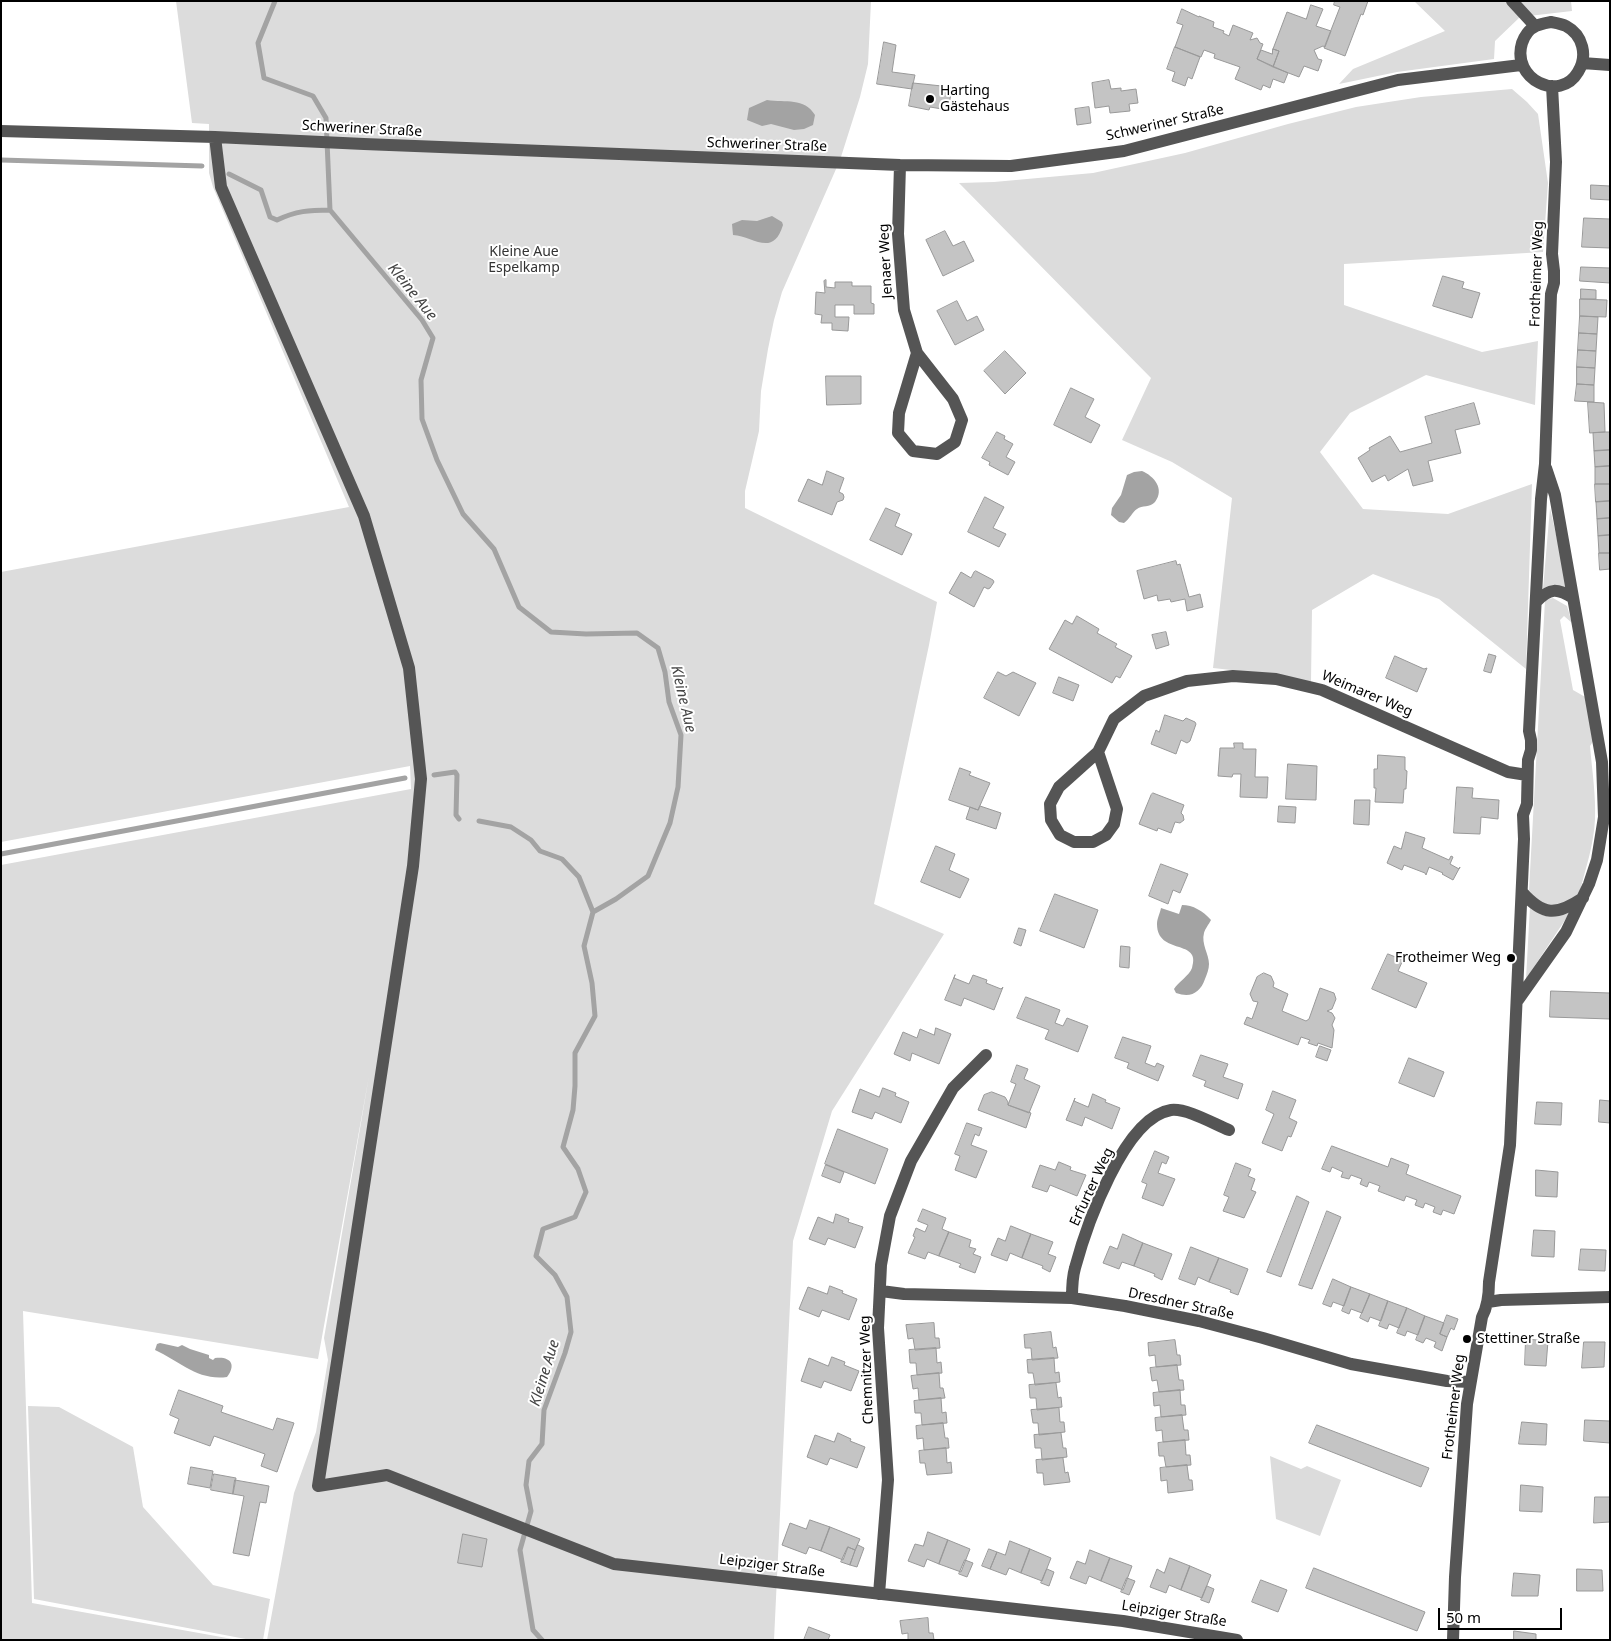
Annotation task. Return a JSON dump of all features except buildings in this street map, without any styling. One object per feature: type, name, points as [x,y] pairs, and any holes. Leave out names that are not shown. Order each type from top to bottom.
[{"type":"street","points":[[1512,1],[1535,26]]},
{"type":"street","points":[[1551,22],[1566,26],[1578,36],[1583,49],[1582,63],[1572,81],[1564,85],[1552,86],[1533,80],[1521,65],[1520,50],[1524,37],[1535,26],[1551,22]]},
{"type":"street","points":[[1582,63],[1610,65]]},
{"type":"street","name":"Schweriner Straße","points":[[1,131],[216,137],[900,165],[1011,166],[1124,151],[1398,80],[1521,65]]},
{"type":"street","name":"Frotheimer Weg","points":[[1453,1640],[1461,1469],[1467,1404],[1482,1317],[1488,1302],[1489,1282],[1510,1145],[1522,892],[1523,815],[1526,804],[1528,760],[1531,750],[1529,731],[1541,499],[1545,464],[1551,294],[1554,283],[1552,254],[1556,162],[1552,86]]},
{"type":"street","name":"Leipziger Straße","points":[[216,137],[220,187],[364,516],[409,668],[421,778],[412,866],[318,1486],[387,1475],[614,1564],[1123,1621],[1237,1640]]},
{"type":"street","name":"Jenaer Weg","points":[[900,165],[898,234],[904,310],[917,353],[953,399],[962,420],[955,442],[937,454],[913,451],[898,433],[899,413],[917,353]]},
{"type":"street","name":"Frotheimer Weg","points":[[1517,1001],[1566,932],[1583,898],[1597,860],[1604,816],[1602,762],[1555,495],[1545,464]]},
{"type":"street","points":[[1537,600],[1548,591],[1556,590],[1573,598]]},
{"type":"street","name":"Weimarer Weg","points":[[1098,752],[1116,809],[1114,824],[1106,835],[1093,842],[1074,842],[1060,835],[1051,820],[1050,804],[1059,787],[1098,752],[1114,719],[1144,696],[1187,681],[1233,676],[1276,679],[1322,690],[1508,772],[1527,774]]},
{"type":"street","points":[[1522,892],[1538,908],[1546,910],[1559,910],[1571,906],[1583,898]]},
{"type":"street","name":"Chemnitzer Weg","points":[[879,1594],[888,1480],[878,1328],[881,1265],[890,1216],[910,1161],[953,1088],[986,1055]]},
{"type":"street","name":"Erfurter Weg","points":[[1072,1298],[1074,1269],[1090,1222],[1117,1162],[1141,1128],[1158,1116],[1171,1110],[1184,1111],[1229,1130]]},
{"type":"street","name":"Dresdner Straße","points":[[881,1291],[904,1294],[1072,1298],[1125,1306],[1199,1321],[1351,1364],[1447,1381],[1470,1382]]},
{"type":"street","points":[[1488,1302],[1610,1297]]},
{"type":"green space","name":"Kleine Aue Espelkamp","points":[[176,1],[871,1],[868,64],[860,97],[840,160],[782,292],[774,320],[761,391],[759,431],[745,491],[745,508],[937,602],[874,904],[944,934],[832,1111],[793,1241],[774,1640],[267,1640],[294,1493],[316,1432],[328,1360],[324,1338],[369,1076],[318,1359],[23,1311],[32,1603],[238,1640],[1,1640],[1,865],[411,789],[410,766],[1,842],[1,572],[349,507],[213,187],[209,173],[209,124],[192,123]]},
{"type":"green space","points":[[1414,1],[1571,1],[1572,11],[1520,17],[1495,41],[1494,59],[1397,72],[1339,84],[1353,69],[1445,31]]},
{"type":"green space","points":[[1512,89],[1538,114],[1548,183],[1543,252],[1344,264],[1344,305],[1482,352],[1538,341],[1535,405],[1426,375],[1350,413],[1320,452],[1363,509],[1448,514],[1532,484],[1526,669],[1439,599],[1373,574],[1312,610],[1311,682],[1277,675],[1213,668],[1232,498],[1172,462],[1122,440],[1151,378],[959,183],[994,182],[1093,173],[1185,153],[1356,107],[1421,97]]},
{"type":"green space","points":[[1550,508],[1568,588],[1543,589]]},
{"type":"green space","points":[[1553,598],[1567,606],[1572,623],[1564,616],[1560,620],[1573,690],[1587,698],[1594,740],[1590,746],[1595,810],[1593,838],[1579,895],[1552,906],[1546,905],[1535,898],[1529,890],[1545,600]]},
{"type":"green space","points":[[1530,906],[1545,916],[1559,915],[1571,911],[1526,979]]},
{"type":"green space","points":[[28,1406],[59,1407],[133,1447],[143,1507],[213,1585],[270,1599],[263,1640],[251,1640],[34,1599]]},
{"type":"green space","points":[[1270,1456],[1301,1469],[1307,1466],[1341,1480],[1320,1536],[1276,1519]]},
{"type":"shaded area","points":[[767,100],[806,105],[815,115],[813,125],[804,129],[794,130],[771,124],[762,126],[747,120],[749,108]]},
{"type":"shaded area","points":[[772,216],[782,222],[783,225],[774,241],[762,243],[733,235],[732,224],[742,220],[757,221]]},
{"type":"shaded area","points":[[1142,471],[1157,484],[1158,497],[1153,504],[1135,510],[1124,523],[1119,522],[1111,515],[1112,508],[1121,495],[1127,475]]},
{"type":"shaded area","points":[[1182,905],[1198,909],[1211,920],[1203,937],[1209,960],[1207,973],[1198,991],[1186,995],[1176,993],[1174,989],[1191,971],[1193,959],[1191,953],[1164,940],[1159,934],[1157,924],[1161,908],[1179,914]]},
{"type":"shaded area","points":[[157,1344],[178,1347],[182,1345],[209,1355],[209,1358],[213,1360],[215,1358],[225,1358],[232,1365],[230,1372],[227,1377],[207,1376],[198,1373],[155,1350]]},
{"type":"waterway","name":"Kleine Aue","points":[[275,1],[258,43],[264,78],[313,96],[326,118],[330,210],[422,320],[433,338],[421,380],[422,419],[437,460],[463,514],[494,549],[519,607],[551,632],[586,634],[637,633],[658,648],[665,672],[669,702],[681,735],[678,787],[670,823],[648,876],[616,899],[593,912],[584,946],[592,983],[595,1016],[575,1053],[573,1110],[563,1147],[578,1169],[586,1192],[575,1217],[543,1229],[536,1256],[555,1275],[567,1297],[571,1332],[544,1410],[542,1444],[529,1461],[526,1485],[531,1511],[520,1550],[533,1630],[542,1640]]},
{"type":"waterway","points":[[1,160],[202,166]]},
{"type":"waterway","points":[[229,174],[261,190],[270,217],[277,220],[303,212],[330,210]]},
{"type":"waterway","points":[[434,775],[455,772],[457,775],[456,815],[459,819]]},
{"type":"waterway","points":[[1,854],[405,778]]},
{"type":"waterway","points":[[479,821],[511,827],[531,840],[540,851],[562,859],[579,877],[593,912]]},
{"type":"place","name":"Harting Gästehaus","points":[[930,99]]},
{"type":"place","name":"Frotheimer Weg","points":[[1511,958]]},
{"type":"place","name":"Stettiner Straße","points":[[1467,1339]]}]
